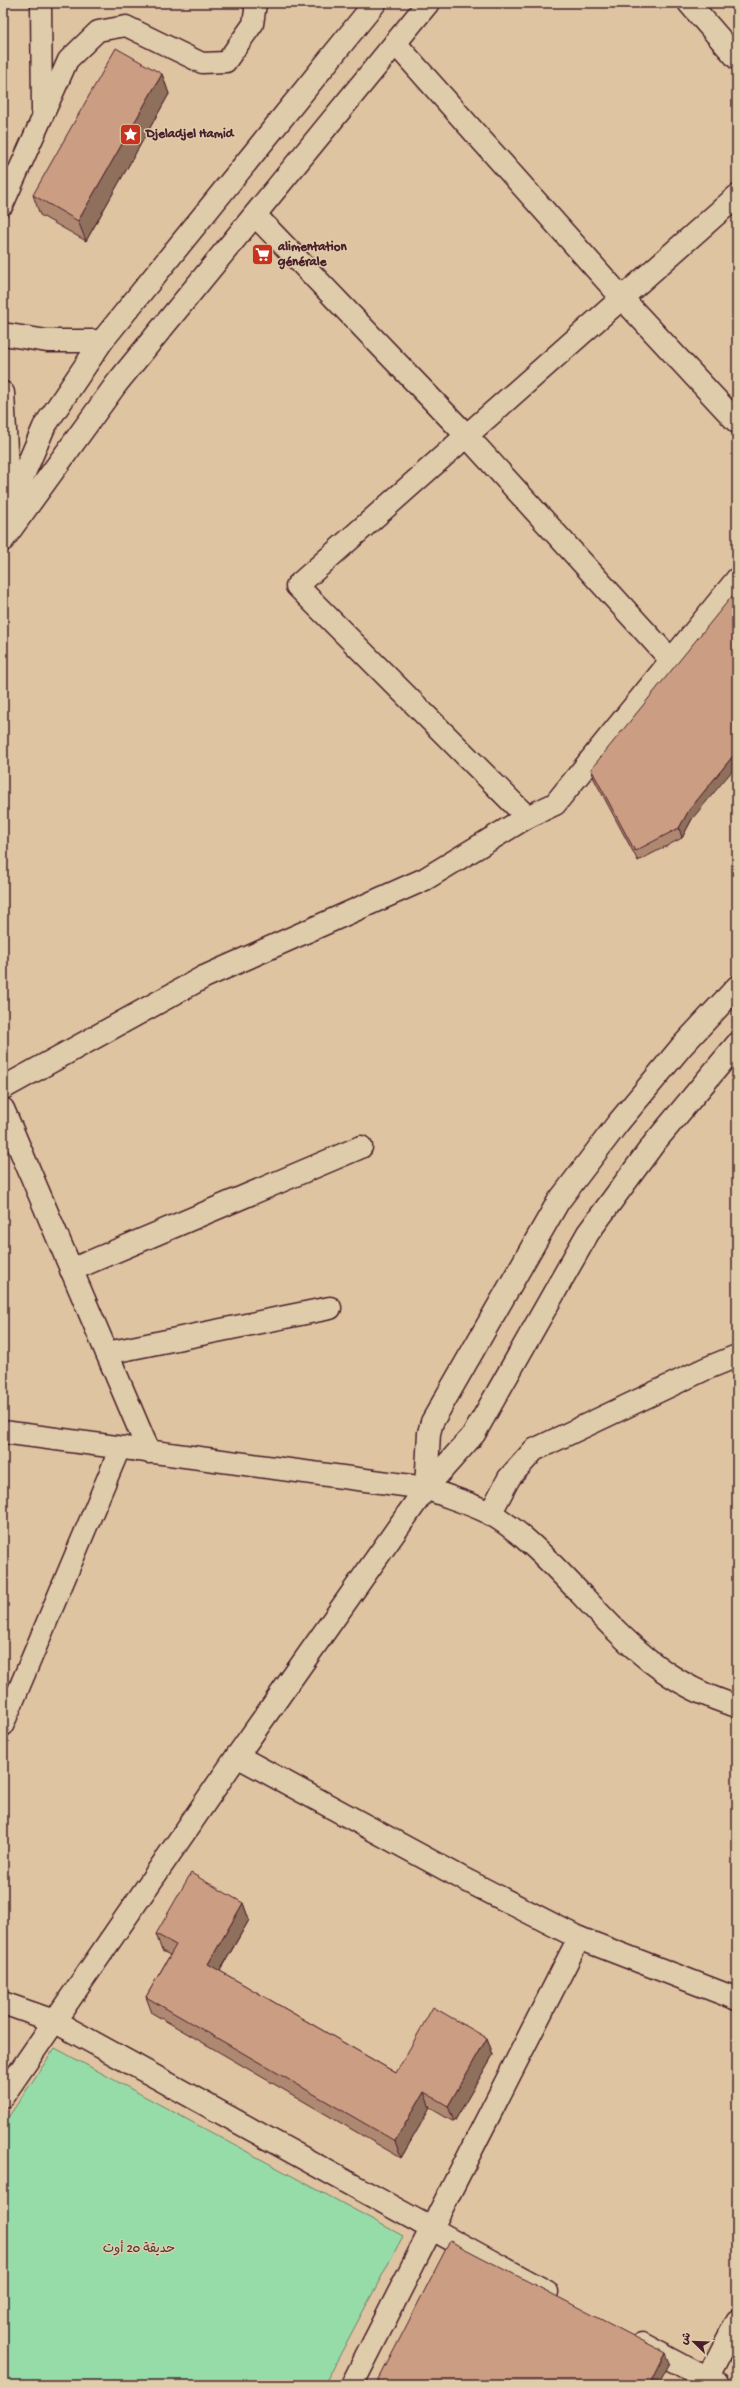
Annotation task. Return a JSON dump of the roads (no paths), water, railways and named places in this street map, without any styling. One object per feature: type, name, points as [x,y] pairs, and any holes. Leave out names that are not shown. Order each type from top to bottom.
[{"type":"street","points":[[6,515],[44,427],[102,341],[375,3]]},
{"type":"street","points":[[3,540],[117,383],[428,3]]},
{"type":"street","points":[[689,3],[737,58]]},
{"type":"street","points":[[395,43],[622,298],[737,422]]},
{"type":"street","points":[[527,817],[297,586],[737,196]]},
{"type":"street","points":[[255,215],[467,436],[671,660]]},
{"type":"street","points":[[3,334],[47,341],[102,341]]},
{"type":"street","points":[[3,393],[6,515]]},
{"type":"street","points":[[3,1088],[204,977],[425,879],[527,817],[555,804],[737,579]]},
{"type":"street","points":[[426,1488],[429,1433],[432,1422],[558,1202],[623,1117],[682,1046],[737,987]]},
{"type":"street","points":[[3,2096],[237,1756],[426,1488],[474,1434],[588,1234],[654,1142],[737,1044]]},
{"type":"street","points":[[3,1109],[13,1152],[71,1270],[149,1452]]},
{"type":"street","points":[[71,1270],[361,1147]]},
{"type":"street","points":[[107,1353],[330,1308]]},
{"type":"street","points":[[490,1514],[509,1478],[534,1450],[705,1369],[737,1356]]},
{"type":"street","points":[[3,1432],[426,1488],[490,1514],[531,1545],[634,1650],[676,1681],[712,1699],[737,1706]]},
{"type":"street","points":[[237,1756],[460,1877],[579,1938],[737,1999]]},
{"type":"street","points":[[352,2385],[433,2229],[579,1938]]},
{"type":"street","points":[[3,2003],[54,2021],[568,2303]]},
{"type":"street","points":[[623,2333],[710,2383],[737,2321]]},
{"type":"lane","points":[[41,3],[42,118]]},
{"type":"lane","points":[[3,205],[68,60],[98,31],[126,26],[202,63],[226,62],[252,24],[256,4],[253,3]]},
{"type":"lane","points":[[3,1726],[120,1448]]},
{"type":"place","name":"Djeladjel Hamid","points":[[130,134]]},
{"type":"place","name":"alimentation générale","points":[[263,254]]},
{"type":"park label","name":"حديقة 20 أوت","points":[[139,2249]]}]
